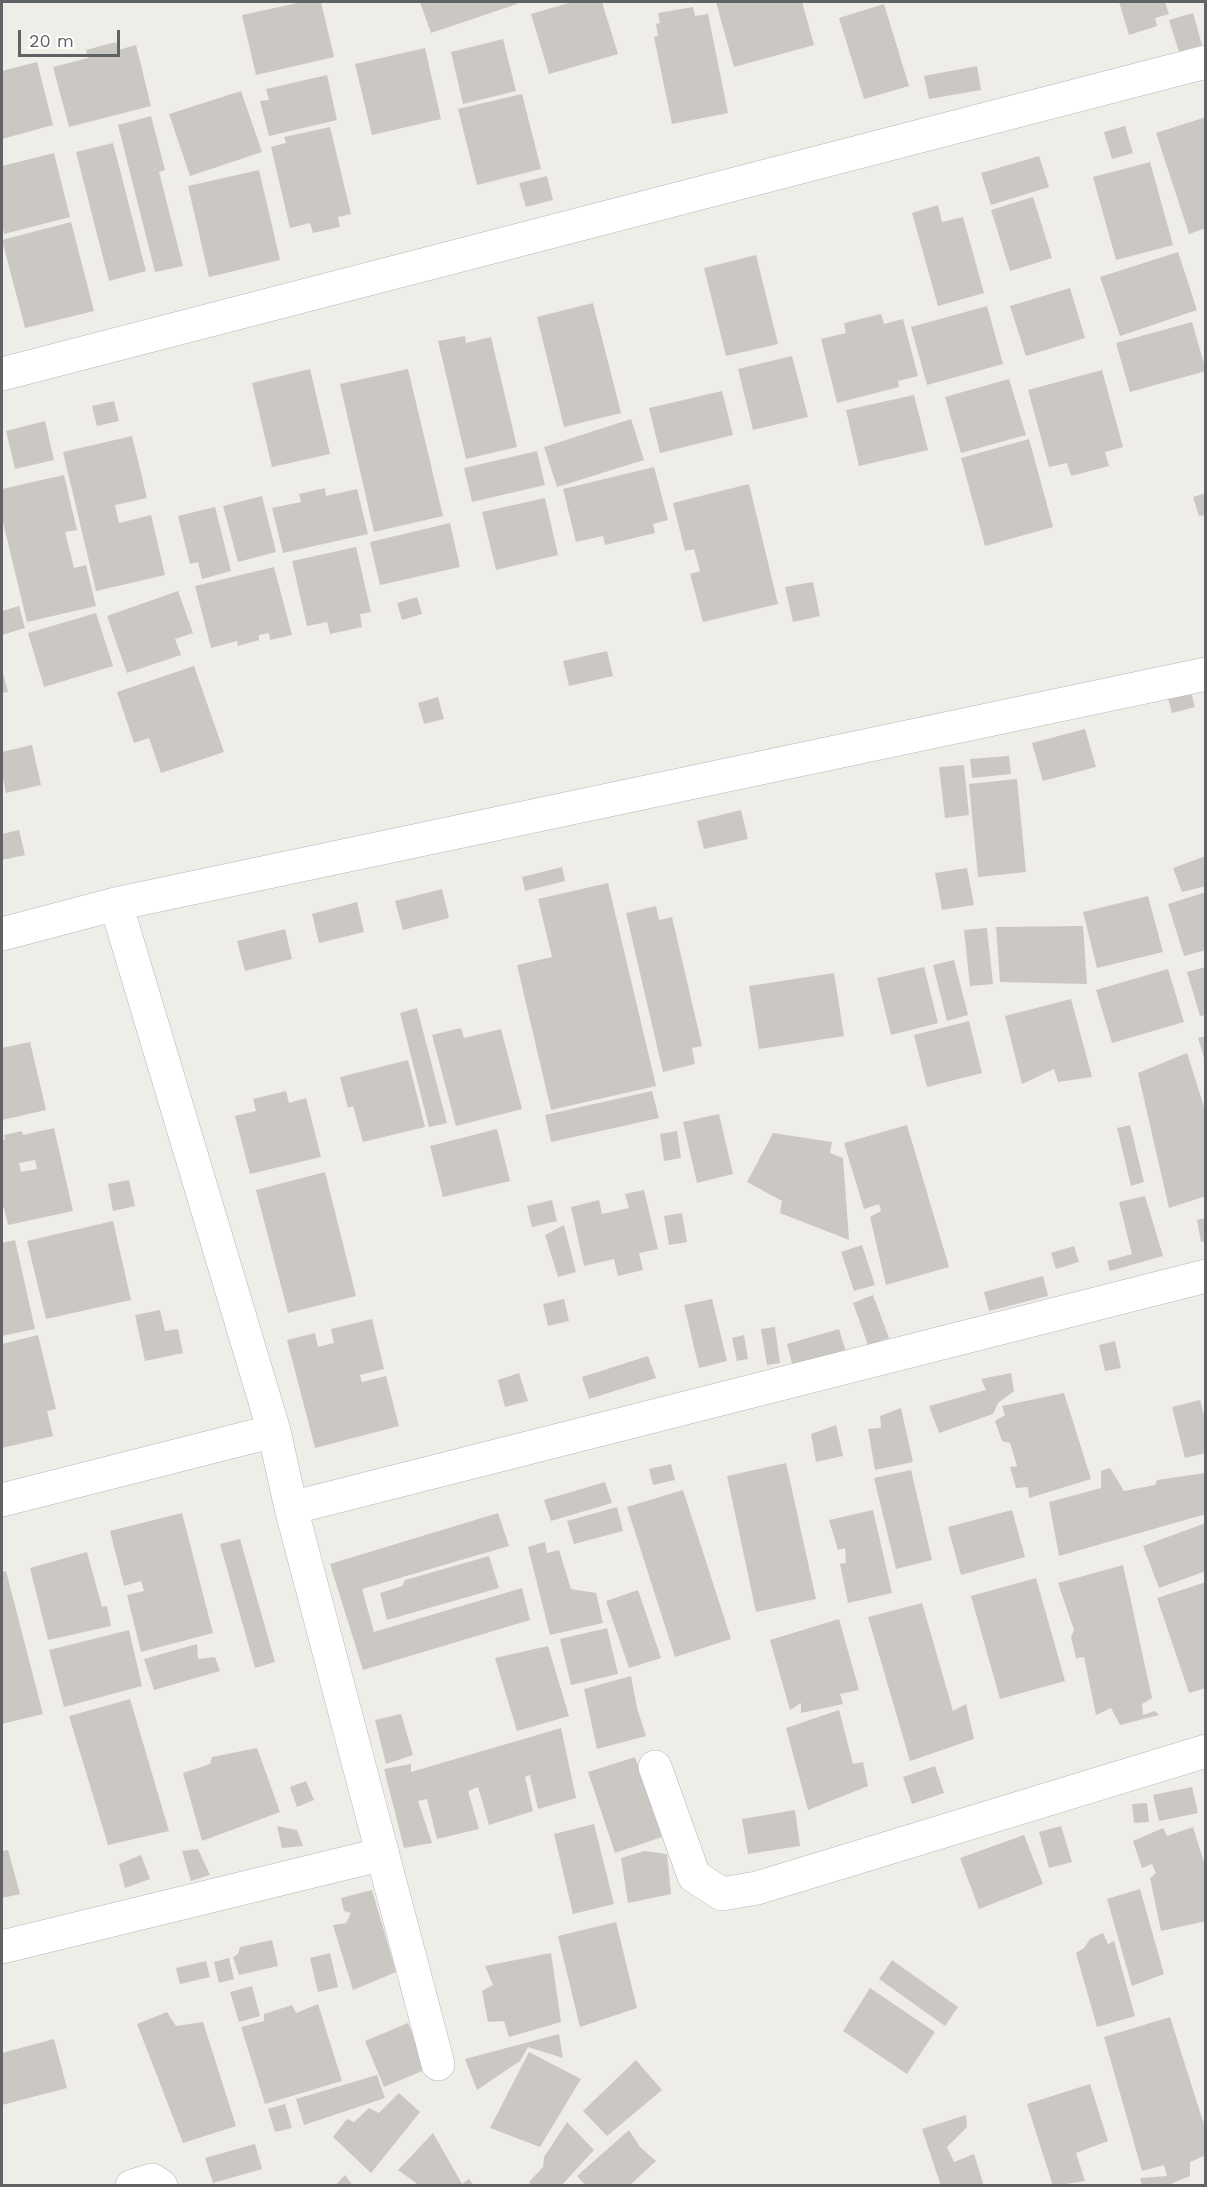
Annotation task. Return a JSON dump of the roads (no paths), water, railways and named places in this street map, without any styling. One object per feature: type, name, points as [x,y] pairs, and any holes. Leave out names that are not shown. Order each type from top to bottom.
[{"type":"street","points":[[2,374],[1206,62]]},
{"type":"street","points":[[2,934],[116,904],[1206,674]]},
{"type":"street","points":[[116,904],[274,1431],[291,1508],[438,2064]]},
{"type":"street","points":[[291,1508],[1206,1276]]},
{"type":"street","points":[[2,1500],[274,1431]]},
{"type":"street","points":[[655,1767],[694,1876],[722,1894],[757,1888],[1206,1751]]},
{"type":"street","points":[[2,1947],[382,1854]]},
{"type":"street","points":[[132,2186],[152,2180],[161,2186]]}]
